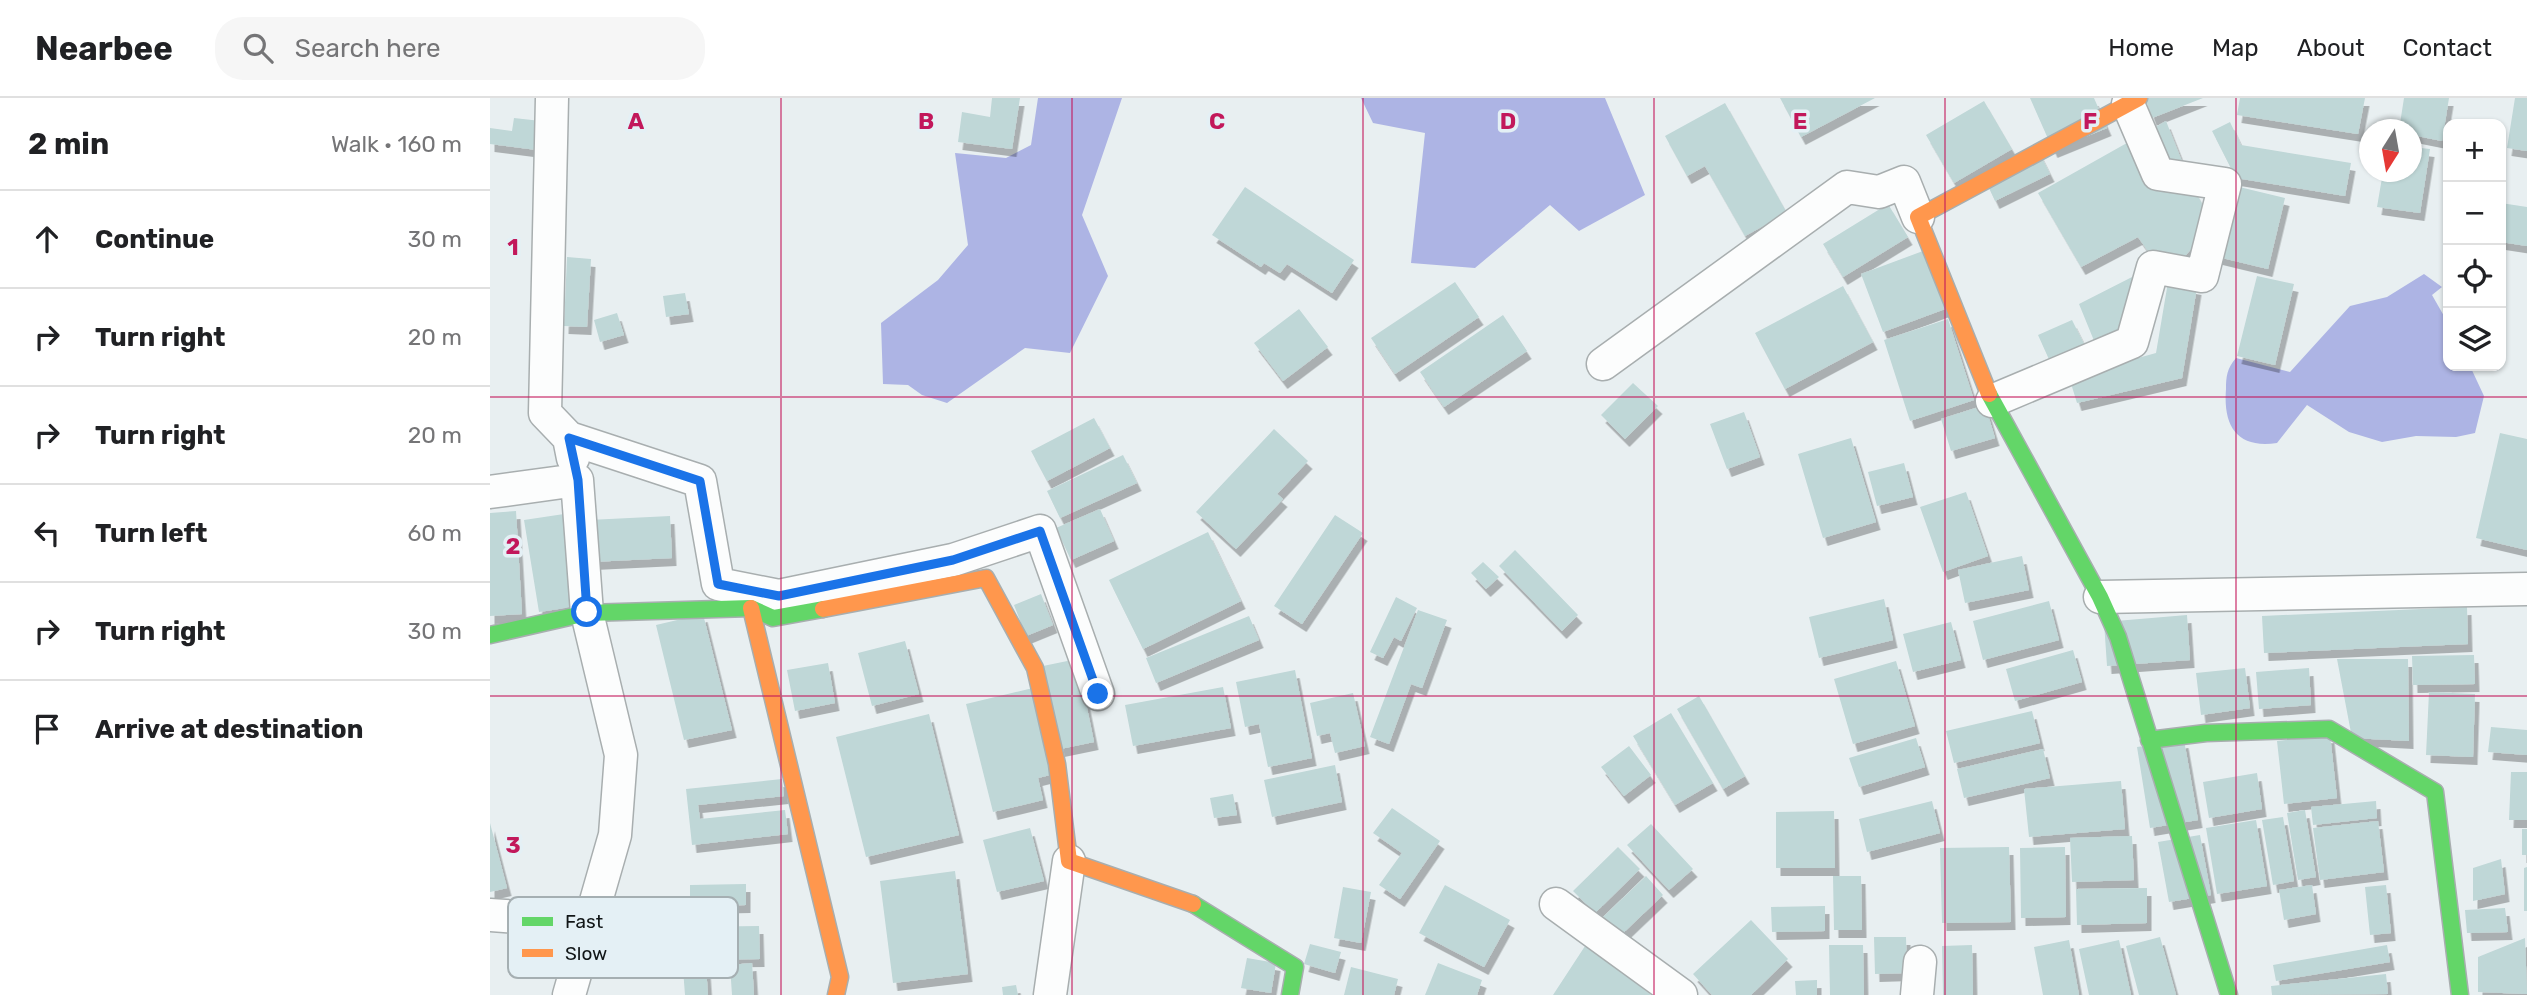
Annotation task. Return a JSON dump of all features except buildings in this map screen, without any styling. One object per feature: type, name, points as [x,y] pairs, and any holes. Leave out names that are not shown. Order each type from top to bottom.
[{"type":"street","points":[[552,98],[545,413],[569,438],[700,481],[718,584],[779,596],[953,560],[1040,531],[1098,694]]},
{"type":"street","points":[[1918,218],[2134,101],[2158,174],[2225,184],[2202,276],[2153,267],[2132,342],[1992,401]]},
{"type":"street","points":[[1603,364],[1847,187],[1879,192],[1904,182],[1992,401],[2100,597],[2118,637],[2230,995]]},
{"type":"street","points":[[569,438],[578,480],[587,612],[621,755],[615,835],[596,897]]},
{"type":"street","points":[[490,492],[578,480]]},
{"type":"street","points":[[490,635],[587,612],[751,608],[773,618],[986,578],[1035,668],[1057,764],[1069,861],[1051,995]]},
{"type":"street","points":[[2100,597],[2527,589]]},
{"type":"street","points":[[751,608],[840,977],[836,995]]},
{"type":"street","points":[[2149,740],[2206,733],[2329,729],[2435,792],[2460,995]]},
{"type":"street","points":[[1069,861],[1194,904],[1295,967],[1290,995]]},
{"type":"street","points":[[1556,904],[1682,995]]},
{"type":"street","points":[[490,915],[508,916]]},
{"type":"street","points":[[1917,995],[1920,962]]},
{"type":"street","points":[[569,995],[574,978]]},
{"type":"water","points":[[1038,98],[1122,98],[1082,215],[1108,276],[1070,353],[1025,348],[947,403],[922,395],[908,385],[883,384],[881,323],[938,280],[968,245],[955,153],[1006,158],[1031,145]]},
{"type":"water","points":[[1361,98],[1605,98],[1645,195],[1579,231],[1550,205],[1475,268],[1411,263],[1425,133],[1373,123]]},
{"type":"water","points":[[2424,274],[2442,287],[2432,295],[2443,314],[2443,371],[2472,371],[2484,396],[2475,433],[2456,437],[2416,436],[2382,442],[2349,432],[2307,405],[2277,443],[2252,442],[2235,432],[2227,414],[2226,380],[2236,358],[2290,372],[2350,306],[2387,297]]},
{"type":"traffic: fast","points":[[1989,394],[2100,597],[2118,637],[2229,995]]},
{"type":"traffic: fast","points":[[490,635],[587,613],[751,608],[773,618],[823,609]]},
{"type":"traffic: fast","points":[[2149,740],[2206,733],[2329,729],[2435,792],[2460,995]]},
{"type":"traffic: fast","points":[[1193,904],[1295,967],[1290,995]]},
{"type":"traffic: slow","points":[[1989,394],[1918,217],[2139,98]]},
{"type":"traffic: slow","points":[[823,609],[986,578],[1035,668],[1057,764],[1069,861],[1193,904]]},
{"type":"traffic: slow","points":[[751,608],[840,977],[836,995]]},
{"type":"route","points":[[587,612],[578,480],[569,438],[700,481],[718,584],[779,596],[953,560],[1040,531],[1098,694]]}]
